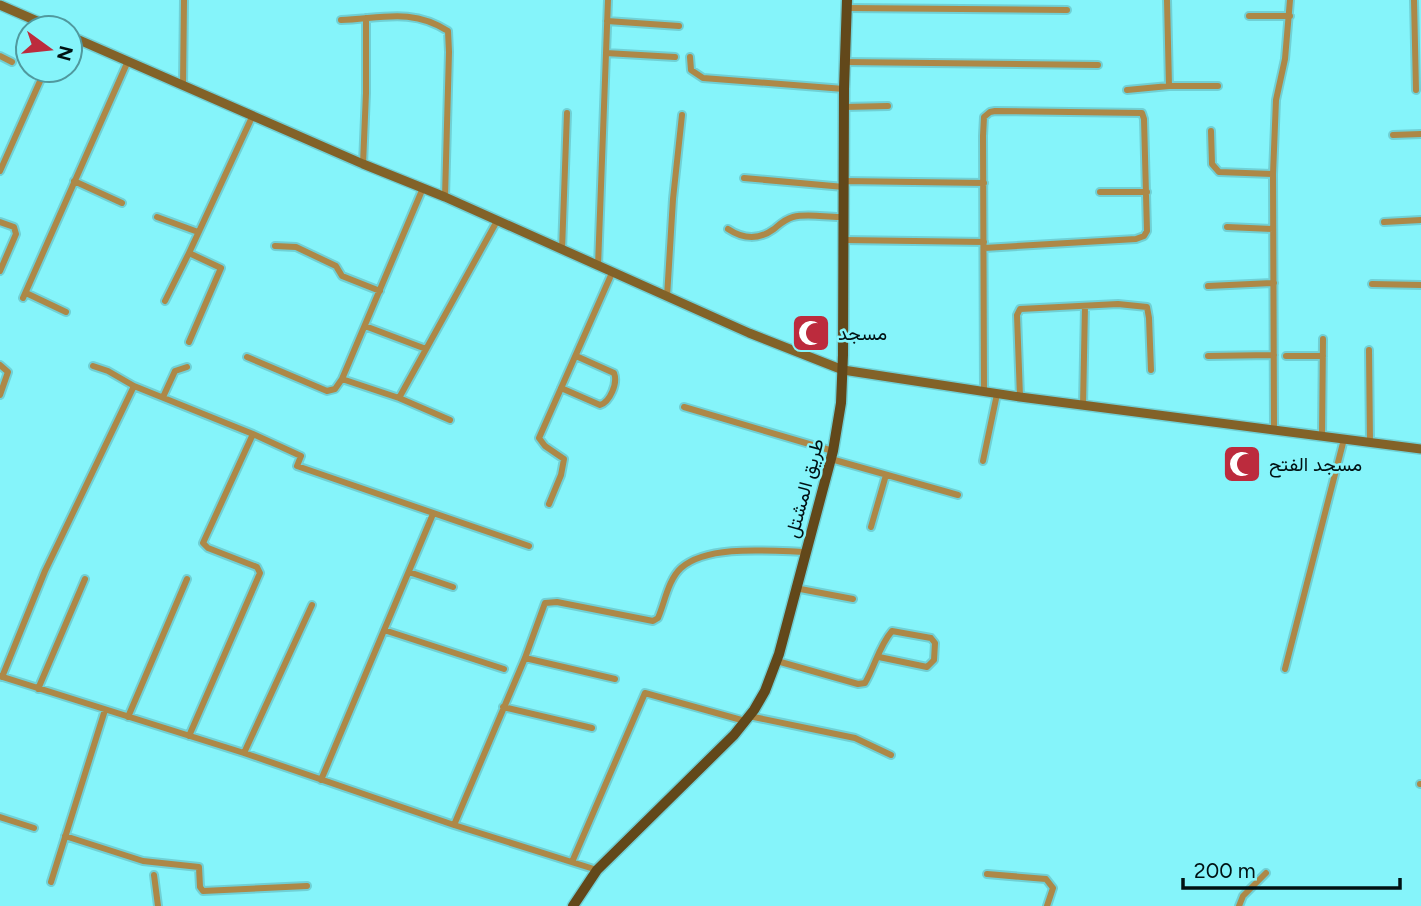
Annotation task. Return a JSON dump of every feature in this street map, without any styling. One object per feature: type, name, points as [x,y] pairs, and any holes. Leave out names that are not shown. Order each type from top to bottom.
[{"type":"main road","name":"طريق المشتل","points":[[573,906],[597,870],[734,735],[765,691],[777,661],[839,421],[843,370],[847,4]]},
{"type":"main road","points":[[0,5],[20,14]]},
{"type":"main road","points":[[84,42],[445,197],[667,297],[843,370],[1083,406],[1421,449]]},
{"type":"street","points":[[183,86],[184,0]]},
{"type":"street","points":[[598,266],[608,0]]},
{"type":"street","points":[[1167,0],[1169,86]]},
{"type":"street","points":[[1274,430],[1273,174],[1276,100],[1285,59],[1290,0]]},
{"type":"street","points":[[847,4],[1067,10]]},
{"type":"street","points":[[1416,5],[1416,90]]},
{"type":"street","points":[[341,20],[402,15],[448,31],[445,197]]},
{"type":"street","points":[[1249,16],[1290,16]]},
{"type":"street","points":[[363,164],[366,18]]},
{"type":"street","points":[[607,21],[679,26]]},
{"type":"street","points":[[606,53],[675,57]]},
{"type":"street","points":[[0,56],[12,62]]},
{"type":"street","points":[[690,57],[691,70],[703,78],[844,89]]},
{"type":"street","points":[[66,312],[24,295],[128,61]]},
{"type":"street","points":[[845,62],[1098,65]]},
{"type":"street","points":[[0,171],[39,84]]},
{"type":"street","points":[[1127,90],[1169,86],[1217,86]]},
{"type":"street","points":[[844,107],[888,106]]},
{"type":"street","points":[[844,240],[984,245],[1141,238],[1147,231],[1147,192],[1144,118],[1139,112],[990,111],[983,121],[984,183],[984,245],[984,392]]},
{"type":"street","points":[[562,250],[567,113]]},
{"type":"street","points":[[165,301],[253,115]]},
{"type":"street","points":[[667,297],[682,115]]},
{"type":"street","points":[[1211,131],[1212,164],[1219,172],[1273,174]]},
{"type":"street","points":[[1393,135],[1421,134]]},
{"type":"street","points":[[744,178],[844,184],[984,183]]},
{"type":"street","points":[[74,181],[122,203]]},
{"type":"street","points":[[247,357],[327,391],[335,389],[342,379],[423,188]]},
{"type":"street","points":[[1100,192],[1147,192]]},
{"type":"street","points":[[156,217],[198,232]]},
{"type":"street","points":[[728,229],[739,236],[753,238],[772,231],[786,219],[794,217],[844,217]]},
{"type":"street","points":[[1384,222],[1421,220]]},
{"type":"street","points":[[399,398],[496,221]]},
{"type":"street","points":[[0,222],[13,227],[16,234],[0,271]]},
{"type":"street","points":[[1227,228],[1273,229]]},
{"type":"street","points":[[275,246],[296,247],[336,266],[342,276],[380,291]]},
{"type":"street","points":[[189,253],[221,268],[189,342]]},
{"type":"street","points":[[549,504],[561,475],[564,459],[545,446],[539,438],[612,272]]},
{"type":"street","points":[[1208,286],[1274,283]]},
{"type":"street","points":[[1372,284],[1421,285]]},
{"type":"street","points":[[1020,397],[1017,312],[1025,309],[1128,304],[1146,307],[1149,318],[1151,370]]},
{"type":"street","points":[[1083,406],[1085,306]]},
{"type":"street","points":[[365,326],[426,349]]},
{"type":"street","points":[[1322,436],[1323,339]]},
{"type":"street","points":[[1369,350],[1370,443]]},
{"type":"street","points":[[1208,356],[1274,355]]},
{"type":"street","points":[[561,388],[600,405],[606,402],[611,392],[616,377],[614,373],[576,356]]},
{"type":"street","points":[[1286,356],[1323,356]]},
{"type":"street","points":[[0,365],[8,372],[0,395]]},
{"type":"street","points":[[93,366],[301,456],[297,466],[529,546]]},
{"type":"street","points":[[163,397],[176,371],[187,367]]},
{"type":"street","points":[[342,379],[450,419]]},
{"type":"street","points":[[134,386],[45,571],[1,677],[597,870]]},
{"type":"street","points":[[983,461],[998,394]]},
{"type":"street","points":[[684,407],[886,475],[958,495]]},
{"type":"street","points":[[188,736],[260,573],[257,567],[208,548],[203,543],[253,434]]},
{"type":"street","points":[[1285,669],[1345,439]]},
{"type":"street","points":[[870,527],[886,475]]},
{"type":"street","points":[[321,780],[433,514]]},
{"type":"street","points":[[454,825],[525,658],[543,607],[549,601],[653,621],[658,618],[671,582],[682,567],[723,551],[805,552]]},
{"type":"street","points":[[409,572],[453,587]]},
{"type":"street","points":[[38,689],[85,579]]},
{"type":"street","points":[[128,717],[187,579]]},
{"type":"street","points":[[795,588],[853,599]]},
{"type":"street","points":[[244,754],[312,605]]},
{"type":"street","points":[[384,630],[504,669]]},
{"type":"street","points":[[777,661],[859,684],[865,683],[873,661],[879,657],[892,631],[934,639],[934,660],[927,667],[879,657]]},
{"type":"street","points":[[525,658],[615,679]]},
{"type":"street","points":[[572,862],[645,693],[747,718],[855,738],[891,755]]},
{"type":"street","points":[[503,707],[592,728]]},
{"type":"street","points":[[51,882],[104,710]]},
{"type":"street","points":[[0,817],[34,828]]},
{"type":"street","points":[[65,836],[143,861],[199,867],[200,887],[203,891],[307,886]]},
{"type":"street","points":[[1239,906],[1243,896],[1266,873]]},
{"type":"street","points":[[987,874],[1046,878],[1053,888],[1047,906]]},
{"type":"street","points":[[154,875],[158,906]]},
{"type":"place","name":"مسجد","points":[[811,333]]},
{"type":"place","name":"مسجد الفتح","points":[[1242,464]]}]
